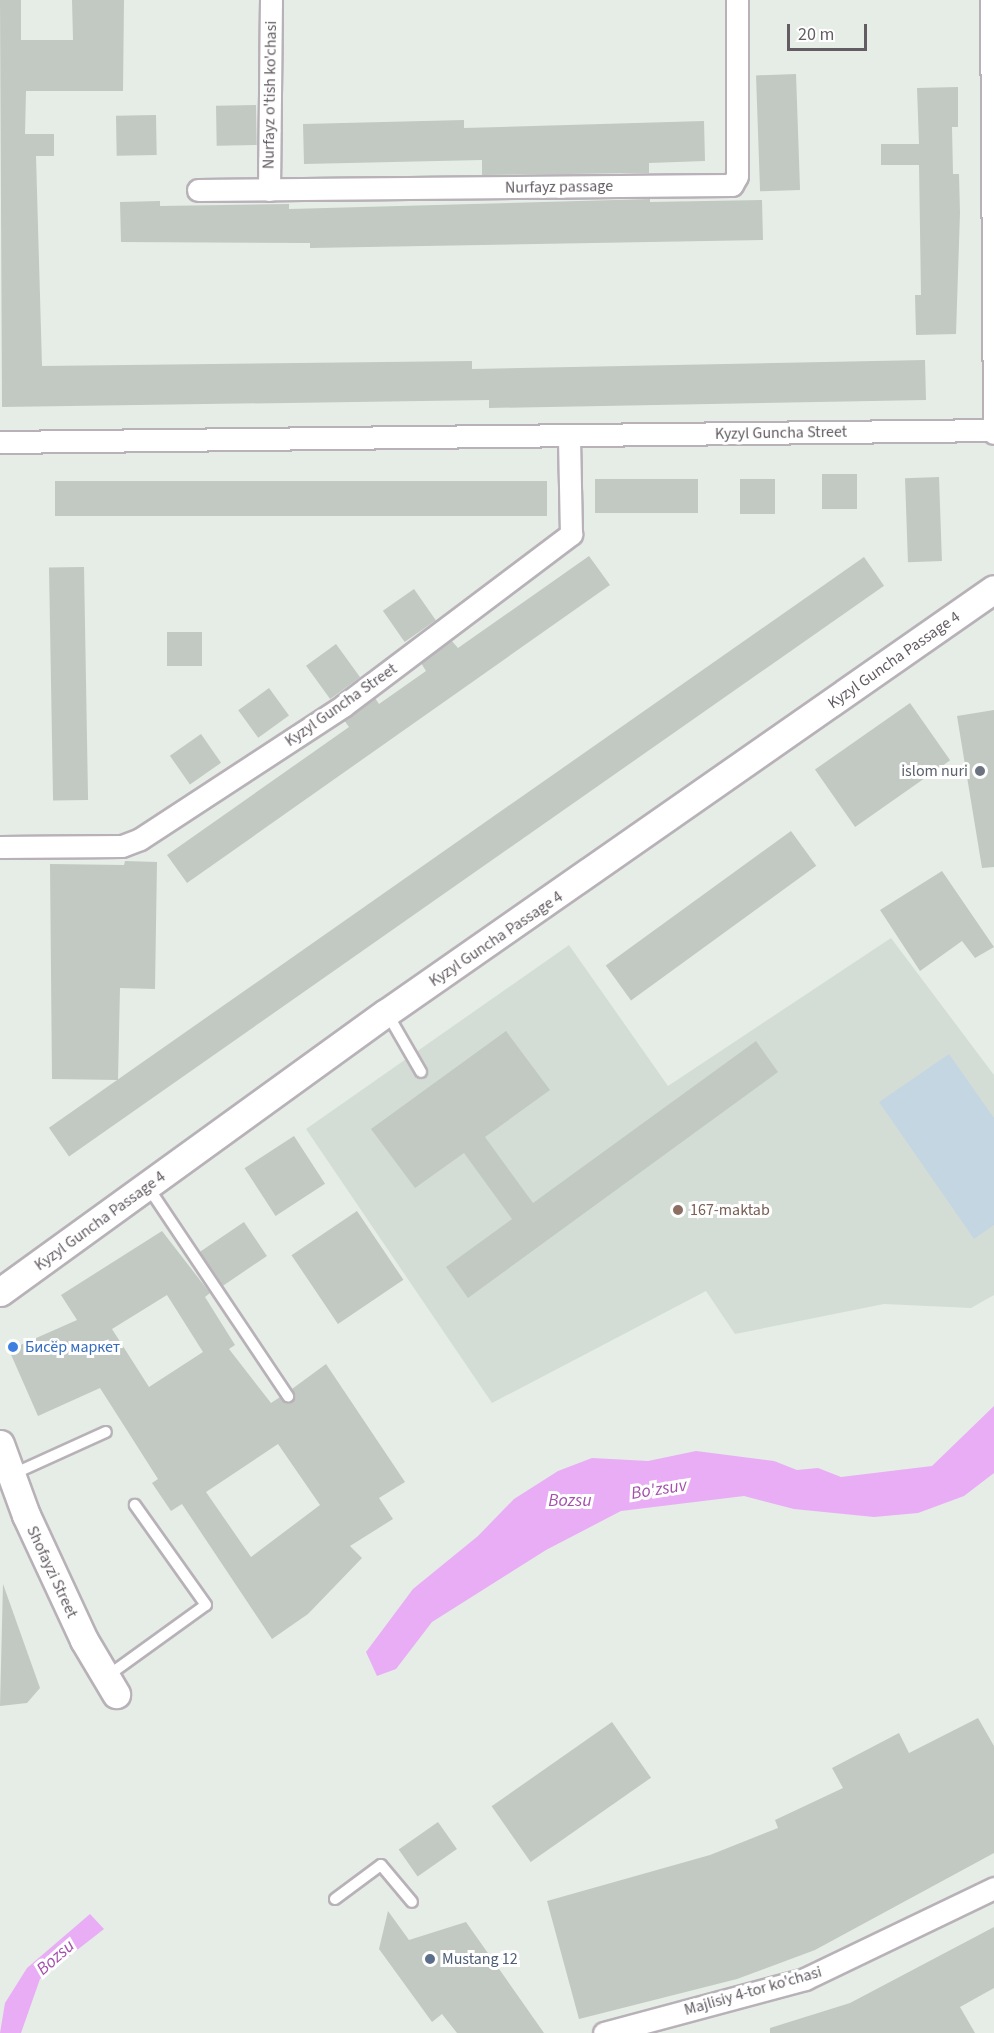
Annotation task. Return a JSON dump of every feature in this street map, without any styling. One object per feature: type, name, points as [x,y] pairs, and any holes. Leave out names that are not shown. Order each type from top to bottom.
[{"type":"street","name":"Nurfayz o'tish ko'chasi","points":[[269,190],[271,0]]},
{"type":"street","name":"Nurfayz passage","points":[[198,190],[732,185],[737,176],[737,0]]},
{"type":"street","points":[[991,0],[994,431]]},
{"type":"street","name":"Kyzyl Guncha Street","points":[[0,442],[994,431]]},
{"type":"street","name":"Kyzyl Guncha Street","points":[[0,847],[122,846],[140,839],[343,706],[571,534],[568,437]]},
{"type":"street","name":"Kyzyl Guncha Passage 4","points":[[0,1292],[386,1013],[994,589]]},
{"type":"street","name":"Shofayzi Street","points":[[0,1444],[5,1478],[84,1640],[110,1685]]},
{"type":"street","name":"Majlisiy 4-tor ko'chasi","points":[[604,2033],[806,1979],[994,1888]]},
{"type":"lane","points":[[386,1013],[421,1072]]},
{"type":"lane","points":[[148,1187],[288,1396]]},
{"type":"lane","points":[[5,1478],[106,1432]]},
{"type":"lane","points":[[110,1685],[206,1605],[135,1505]]},
{"type":"lane","points":[[335,1899],[381,1865],[412,1902]]},
{"type":"shaded area","name":"167-maktab","points":[[891,938],[994,1075],[994,1295],[971,1308],[884,1304],[735,1334],[706,1291],[492,1403],[306,1129],[569,945],[668,1086]]},
{"type":"shaded area","points":[[949,1054],[994,1118],[994,1225],[974,1239],[879,1102]]},
{"type":"water","name":"Bozsu","points":[[994,1406],[994,1473],[964,1496],[918,1513],[874,1517],[794,1509],[744,1496],[621,1511],[546,1550],[432,1622],[396,1669],[377,1676],[366,1652],[413,1589],[478,1536],[514,1499],[558,1471],[592,1458],[648,1461],[696,1451],[774,1461],[797,1470],[818,1468],[841,1477],[932,1466]]},
{"type":"water","name":"Bozsu","points":[[90,1914],[104,1929],[40,1979],[21,2033],[0,2033],[5,2003],[27,1968]]},
{"type":"building","points":[[0,0],[21,0],[21,40],[73,40],[72,0],[124,0],[123,91],[26,91],[25,134],[54,134],[54,156],[36,156],[42,366],[472,361],[472,369],[925,360],[926,400],[489,408],[489,400],[2,407]]},
{"type":"building","points":[[796,74],[800,190],[760,191],[756,75]]},
{"type":"building","points":[[958,87],[958,127],[952,127],[953,174],[959,174],[960,213],[956,334],[916,335],[915,295],[921,295],[919,165],[881,165],[881,144],[919,144],[917,88]]},
{"type":"building","points":[[256,105],[257,145],[217,146],[216,106]]},
{"type":"building","points":[[156,115],[157,155],[117,156],[116,116]]},
{"type":"building","points":[[464,120],[464,128],[704,121],[705,161],[649,163],[649,173],[482,175],[482,160],[304,164],[303,124]]},
{"type":"building","points":[[650,199],[650,202],[762,200],[763,240],[310,248],[310,243],[121,242],[120,202],[160,201],[160,206],[289,204],[289,209]]},
{"type":"building","points":[[822,474],[857,474],[857,509],[822,509]]},
{"type":"building","points":[[939,477],[942,561],[908,562],[905,478]]},
{"type":"building","points":[[595,479],[698,479],[698,513],[595,513]]},
{"type":"building","points":[[740,479],[775,479],[775,514],[740,514]]},
{"type":"building","points":[[55,481],[547,481],[547,516],[55,516]]},
{"type":"building","points":[[589,556],[610,585],[187,883],[167,855],[349,727],[344,720],[375,698],[379,704],[426,671],[421,663],[451,640],[458,648]]},
{"type":"building","points":[[864,557],[884,586],[69,1156],[49,1128]]},
{"type":"building","points":[[84,567],[88,800],[53,801],[49,568]]},
{"type":"building","points":[[414,589],[436,620],[405,642],[383,611]]},
{"type":"building","points":[[167,632],[202,632],[202,666],[167,666]]},
{"type":"building","points":[[336,644],[360,677],[330,699],[306,666]]},
{"type":"building","points":[[269,688],[289,716],[258,738],[238,710]]},
{"type":"building","points":[[910,703],[950,760],[855,827],[815,770]]},
{"type":"building","name":"islom nuri","points":[[994,710],[994,867],[982,868],[957,716]]},
{"type":"building","points":[[201,734],[221,763],[190,784],[170,756]]},
{"type":"building","points":[[791,831],[816,866],[631,1000],[606,966]]},
{"type":"building","points":[[125,861],[157,862],[155,989],[120,988],[118,1080],[52,1079],[50,864],[124,865]]},
{"type":"building","points":[[942,871],[994,947],[975,958],[962,941],[920,971],[880,910]]},
{"type":"building","points":[[506,1031],[550,1090],[485,1137],[533,1203],[756,1041],[778,1072],[468,1298],[446,1267],[512,1219],[464,1153],[415,1188],[371,1129]]},
{"type":"building","points":[[294,1136],[325,1184],[276,1216],[245,1168]]},
{"type":"building","points":[[357,1211],[403,1280],[338,1324],[292,1255]]},
{"type":"building","points":[[244,1222],[267,1256],[223,1286],[200,1252]]},
{"type":"building","points":[[162,1231],[210,1293],[205,1297],[235,1345],[229,1349],[271,1403],[280,1397],[293,1402],[292,1389],[326,1364],[405,1482],[379,1498],[393,1519],[350,1546],[362,1558],[308,1614],[272,1639],[182,1504],[171,1511],[152,1483],[158,1479],[100,1388],[38,1416],[9,1350],[77,1320],[61,1295]],"holes":[[[167,1295],[203,1352],[149,1387],[112,1329]],[[278,1444],[320,1505],[251,1557],[206,1492]]]},
{"type":"building","points":[[3,1584],[40,1688],[27,1703],[0,1706]]},
{"type":"building","points":[[978,1718],[994,1746],[994,1853],[815,1950],[737,1979],[579,2019],[547,1901],[710,1855],[778,1828],[775,1820],[843,1788],[832,1768],[899,1733],[909,1753]]},
{"type":"building","points":[[612,1722],[651,1778],[531,1862],[492,1806]]},
{"type":"building","points":[[438,1822],[457,1849],[418,1877],[399,1850]]},
{"type":"building","points":[[388,1911],[409,1940],[466,1922],[544,2033],[457,2033],[442,2014],[432,2022],[379,1949]]},
{"type":"building","points":[[994,1927],[994,1988],[960,2007],[975,2033],[770,2033],[770,2028],[850,2003]]},
{"type":"place","name":"islom nuri","points":[[980,771]]},
{"type":"place","name":"167-maktab","points":[[678,1210]]},
{"type":"place","name":"Бисёр маркет","points":[[13,1347]]},
{"type":"place","name":"Mustang 12","points":[[430,1959]]},
{"type":"water label","name":"Bo'zsuv","points":[[659,1490]]}]
